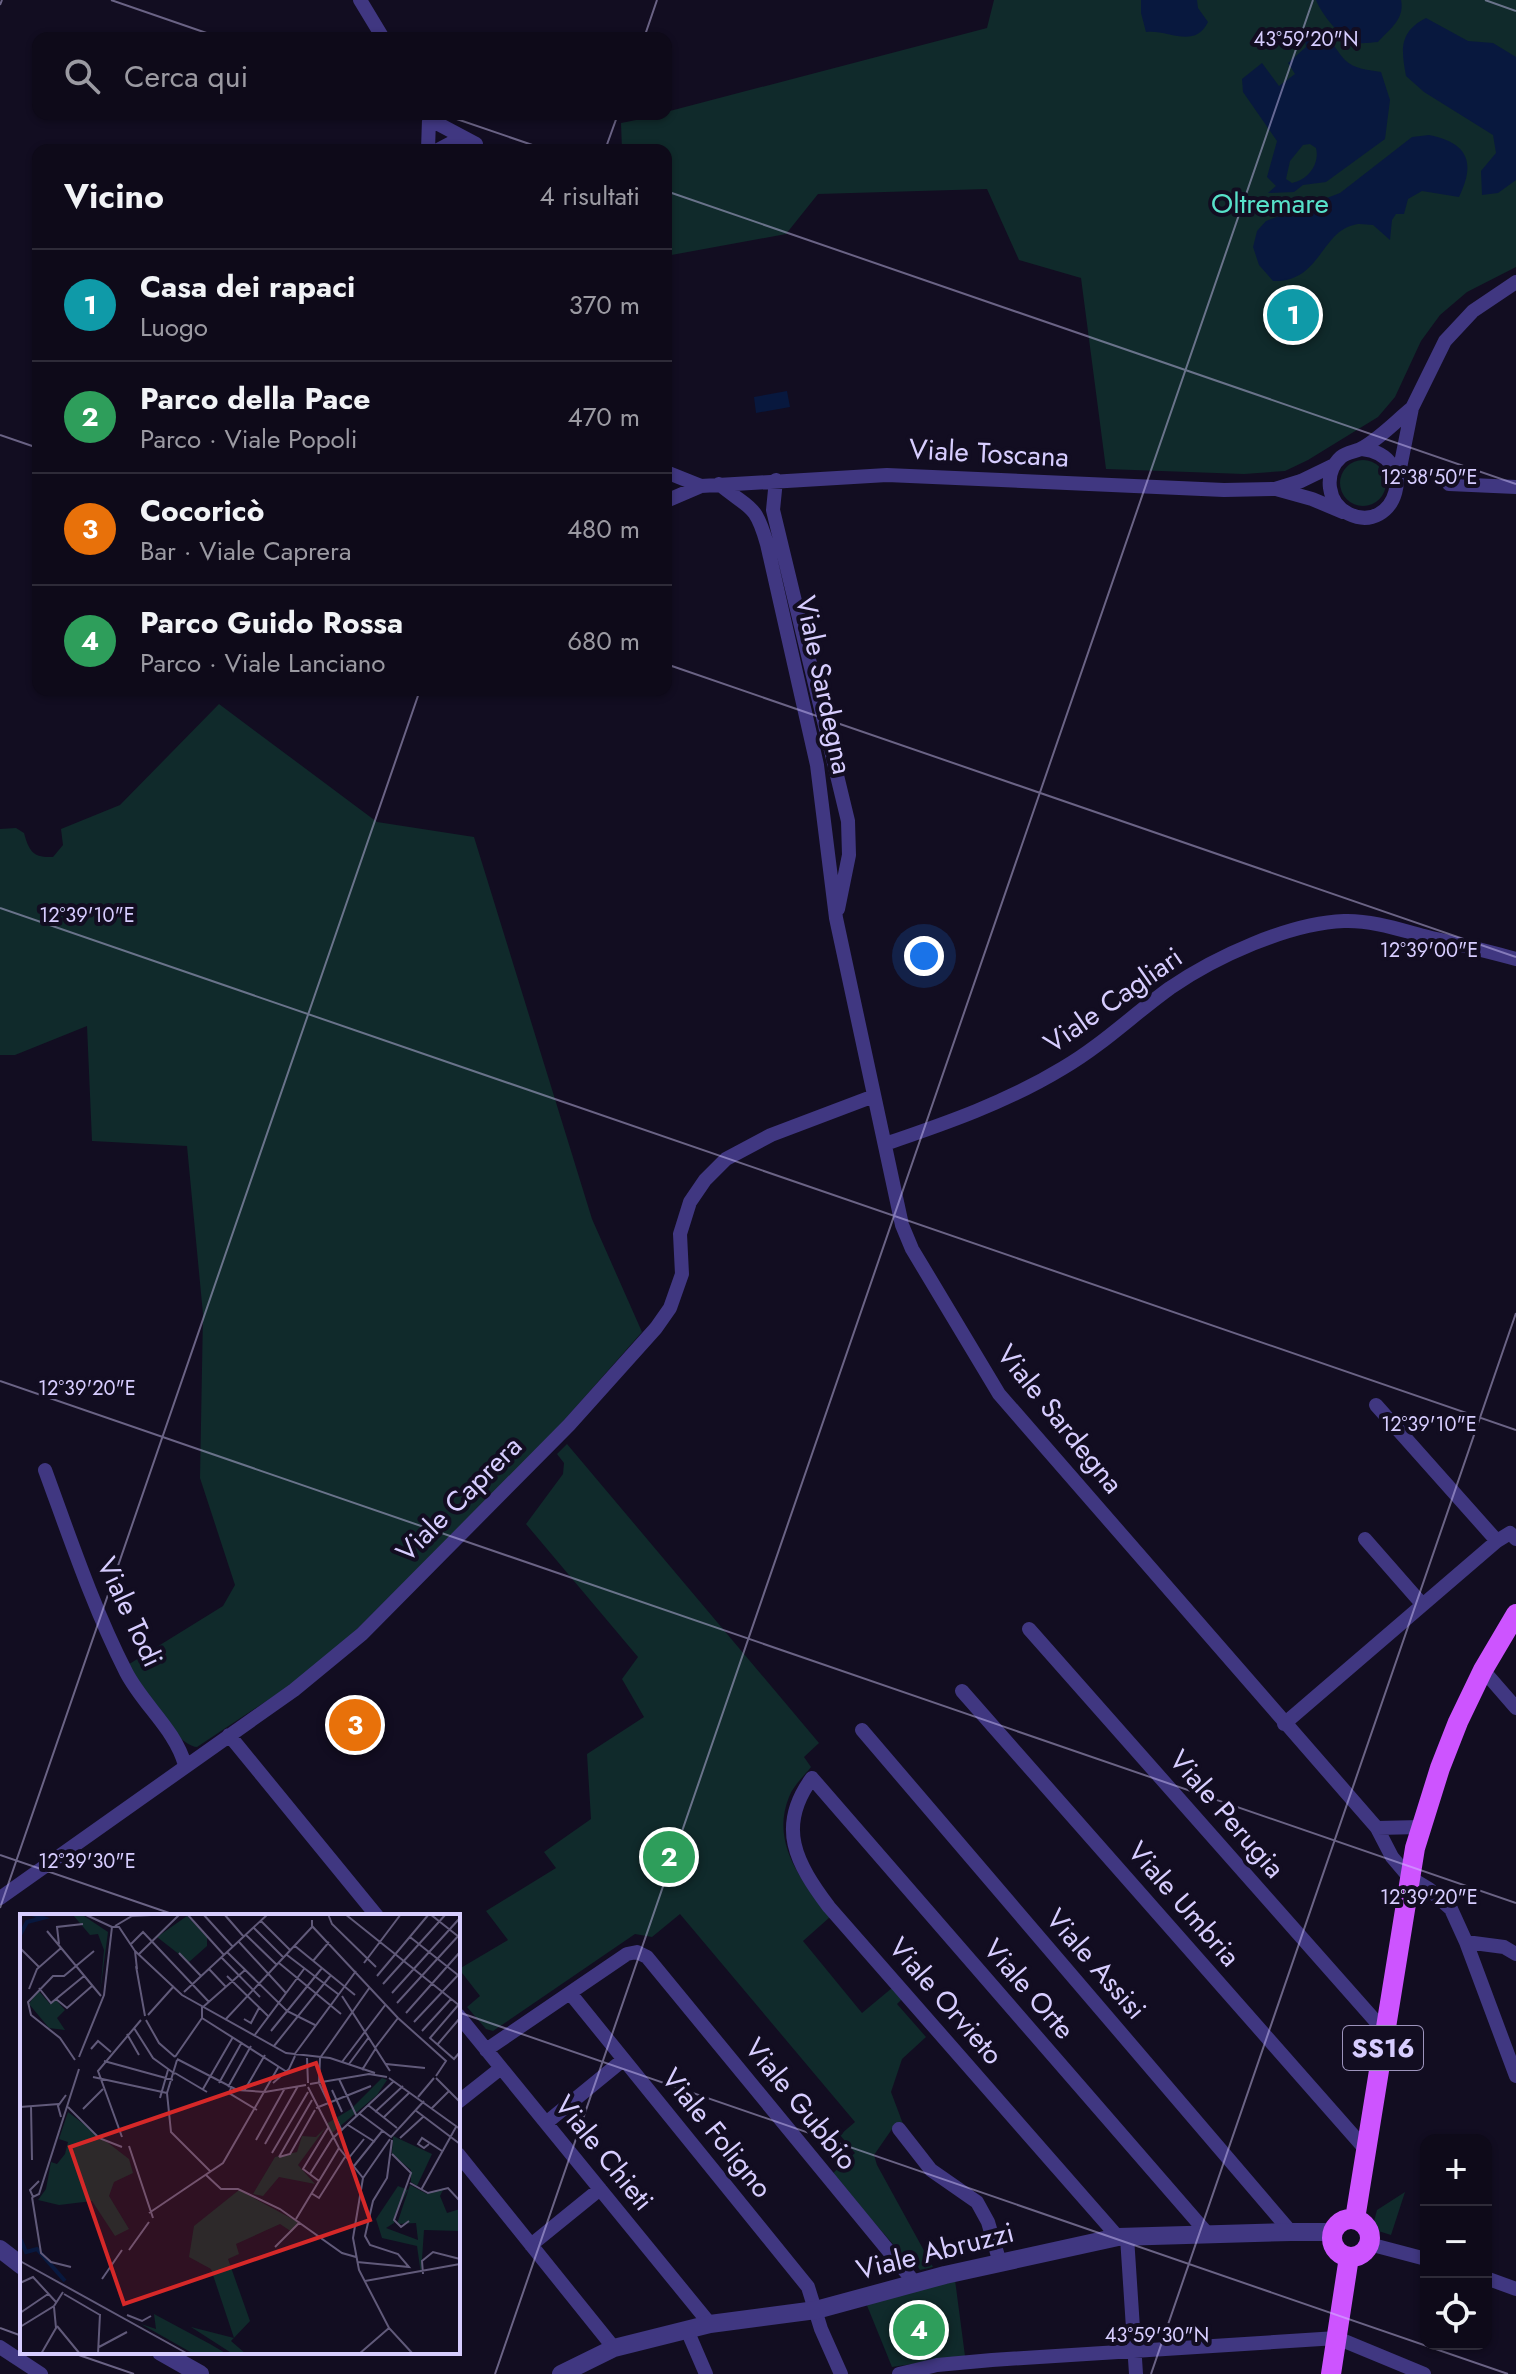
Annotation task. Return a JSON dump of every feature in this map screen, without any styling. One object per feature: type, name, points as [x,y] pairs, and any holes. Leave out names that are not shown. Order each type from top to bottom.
[{"type":"main road","name":"SS16","points":[[1355,2219],[1409,1877],[1420,1827],[1454,1734],[1483,1670],[1516,1614]]},
{"type":"main road","points":[[1349,2218],[1355,2219],[1366,2226],[1370,2238],[1361,2254],[1349,2257],[1334,2247],[1331,2236],[1337,2224],[1349,2218]]},
{"type":"main road","points":[[1331,2374],[1349,2257]]},
{"type":"street","points":[[360,0],[379,32]]},
{"type":"street","points":[[428,120],[428,144]]},
{"type":"street","points":[[435,120],[475,144]]},
{"type":"street","points":[[1412,408],[1362,449],[1341,457],[1334,465],[1330,474],[1331,494],[1342,510],[1351,515],[1370,517],[1387,508],[1393,500],[1412,408],[1445,341],[1473,311],[1516,282]]},
{"type":"street","points":[[1362,449],[1382,455],[1395,471],[1397,481]]},
{"type":"street","name":"Viale Toscana","points":[[672,498],[701,486],[719,484],[887,475],[1224,490],[1275,489],[1334,465]]},
{"type":"street","name":"Viale Toscana","points":[[672,474],[701,486]]},
{"type":"street","name":"Viale Sardegna","points":[[776,480],[773,510],[848,821],[849,855],[836,918]]},
{"type":"street","name":"Viale Sardegna","points":[[719,484],[750,506],[759,517],[767,544],[817,765],[836,918],[902,1225],[912,1249],[999,1394],[1377,1828],[1392,1857],[1409,1877],[1429,1889],[1451,1909],[1516,2076]]},
{"type":"street","points":[[1449,484],[1516,487]]},
{"type":"street","name":"Viale Toscana","points":[[1275,489],[1312,499],[1351,515]]},
{"type":"street","name":"Viale Cagliari","points":[[885,1144],[979,1111],[1025,1089],[1066,1066],[1194,973],[1265,939],[1298,929],[1345,921],[1383,925],[1516,959]]},
{"type":"street","name":"Viale Caprera","points":[[0,1898],[294,1690],[362,1634],[569,1425],[656,1328],[670,1308],[682,1274],[680,1234],[690,1202],[705,1180],[726,1159],[771,1135],[874,1096]]},
{"type":"street","points":[[1376,1405],[1497,1541]]},
{"type":"street","name":"Viale Todi","points":[[45,1470],[100,1617],[128,1676],[180,1745],[185,1765]]},
{"type":"street","points":[[1284,1724],[1497,1541],[1510,1533],[1516,1539]]},
{"type":"street","points":[[1365,1539],[1422,1604]]},
{"type":"street","name":"Viale Perugia","points":[[1029,1629],[1386,2033]]},
{"type":"street","points":[[1483,1670],[1516,1708]]},
{"type":"street","name":"Viale Umbria","points":[[962,1691],[1367,2151]]},
{"type":"street","name":"Viale Assisi","points":[[862,1730],[1291,2232]]},
{"type":"street","points":[[229,1735],[375,1914]]},
{"type":"street","name":"Viale Orte","points":[[812,1778],[1207,2233]]},
{"type":"street","name":"Viale Orvieto","points":[[812,1778],[798,1797],[792,1819],[794,1842],[809,1881],[1123,2237]]},
{"type":"street","points":[[1377,1828],[1420,1827]]},
{"type":"street","points":[[1466,1942],[1504,1947],[1516,1954]]},
{"type":"street","name":"Viale Gubbio","points":[[570,1993],[627,1954],[637,1952],[647,1957],[915,2283]]},
{"type":"street","points":[[486,2050],[570,1993]]},
{"type":"street","name":"Viale Foligno","points":[[570,1993],[808,2287],[841,2374]]},
{"type":"street","name":"Viale Chieti","points":[[460,2018],[710,2324]]},
{"type":"street","points":[[546,2123],[623,2060]]},
{"type":"street","points":[[460,2100],[501,2068]]},
{"type":"street","points":[[899,2129],[931,2170],[977,2202],[988,2222],[1000,2263]]},
{"type":"street","points":[[460,2156],[614,2348]]},
{"type":"street","points":[[531,2245],[600,2189]]},
{"type":"street","name":"Viale Abruzzi","points":[[561,2374],[594,2367],[614,2348],[710,2324],[816,2310],[915,2283],[1123,2237],[1291,2232],[1325,2232],[1331,2236]]},
{"type":"street","points":[[1123,2237],[1136,2374]]},
{"type":"street","points":[[1369,2244],[1420,2257]]},
{"type":"street","points":[[0,2249],[20,2264]]},
{"type":"street","points":[[1492,2280],[1516,2289]]},
{"type":"street","points":[[687,2330],[706,2374]]},
{"type":"street","points":[[899,2374],[951,2364],[1337,2338],[1424,2374]]},
{"type":"street","points":[[0,2347],[41,2374]]},
{"type":"street","points":[[165,2354],[200,2374]]},
{"type":"green space","name":"Oltremare","points":[[994,0],[1516,0],[1516,267],[1467,292],[1440,315],[1421,341],[1395,397],[1378,417],[1285,471],[1244,474],[1106,469],[1081,278],[1019,260],[987,189],[818,194],[786,234],[672,255],[672,144],[622,144],[621,123],[672,120],[672,110],[987,28]]},
{"type":"green space","points":[[1363,460],[1379,467],[1386,483],[1379,499],[1363,506],[1347,499],[1340,483],[1347,467]]},
{"type":"green space","points":[[219,704],[377,822],[474,837],[592,1219],[642,1332],[544,1443],[333,1653],[197,1747],[188,1744],[169,1726],[126,1666],[223,1606],[235,1585],[200,1478],[203,1314],[187,1146],[92,1141],[87,1026],[15,1055],[0,1055],[0,829],[16,828],[24,833],[33,852],[53,857],[63,845],[61,829],[120,805]]},
{"type":"green space","points":[[567,1444],[819,1743],[804,1757],[811,1767],[791,1793],[784,1814],[784,1831],[792,1862],[830,1917],[803,1941],[862,2013],[892,1988],[902,1999],[897,2004],[926,2037],[902,2059],[891,2092],[903,2124],[892,2129],[874,2155],[933,2267],[920,2270],[911,2256],[905,2258],[832,2174],[855,2153],[840,2135],[855,2122],[680,1914],[652,1937],[635,1934],[493,2031],[486,2029],[467,2007],[480,1996],[460,1968],[508,1940],[486,1911],[556,1868],[544,1852],[591,1819],[587,1754],[644,1717],[622,1679],[638,1657],[526,1524],[563,1474],[564,1463],[557,1454]]},
{"type":"green space","points":[[1405,2192],[1391,2235],[1372,2229],[1377,2210]]},
{"type":"green space","points":[[955,2280],[965,2356],[892,2367],[866,2303]]},
{"type":"water","points":[[1141,0],[1197,0],[1198,8],[1208,22],[1196,35],[1188,37],[1146,32]]},
{"type":"water","points":[[1316,0],[1401,0],[1402,7],[1396,23],[1378,42],[1360,43],[1339,32]]},
{"type":"water","points":[[1426,18],[1468,41],[1493,43],[1516,57],[1516,180],[1498,193],[1482,195],[1481,171],[1496,153],[1493,135],[1424,92],[1406,76],[1403,49],[1406,35]]},
{"type":"water","points":[[1312,31],[1318,33],[1328,39],[1349,63],[1381,72],[1390,100],[1385,139],[1326,182],[1303,185],[1294,192],[1268,193],[1276,186],[1267,177],[1277,141],[1243,92],[1242,79],[1262,63],[1279,86],[1295,74],[1288,63],[1306,47],[1305,37]],"holes":[[[1310,144],[1316,148],[1316,160],[1308,175],[1292,183],[1286,179],[1290,161],[1303,145]]]},
{"type":"water","points":[[1429,135],[1453,143],[1465,156],[1467,174],[1459,197],[1422,191],[1408,199],[1404,214],[1396,214],[1392,220],[1390,240],[1373,225],[1361,224],[1343,229],[1311,266],[1289,279],[1273,281],[1259,265],[1253,247],[1257,231],[1266,221],[1340,193],[1412,137]]},
{"type":"water","points":[[787,391],[790,407],[756,413],[754,397]]},
{"type":"place","name":"Casa dei rapaci","points":[[1293,315]]},
{"type":"place","name":"Cocoricò","points":[[355,1725]]},
{"type":"place","name":"Parco della Pace","points":[[669,1857]]},
{"type":"place","name":"Parco Guido Rossa","points":[[919,2330]]}]
